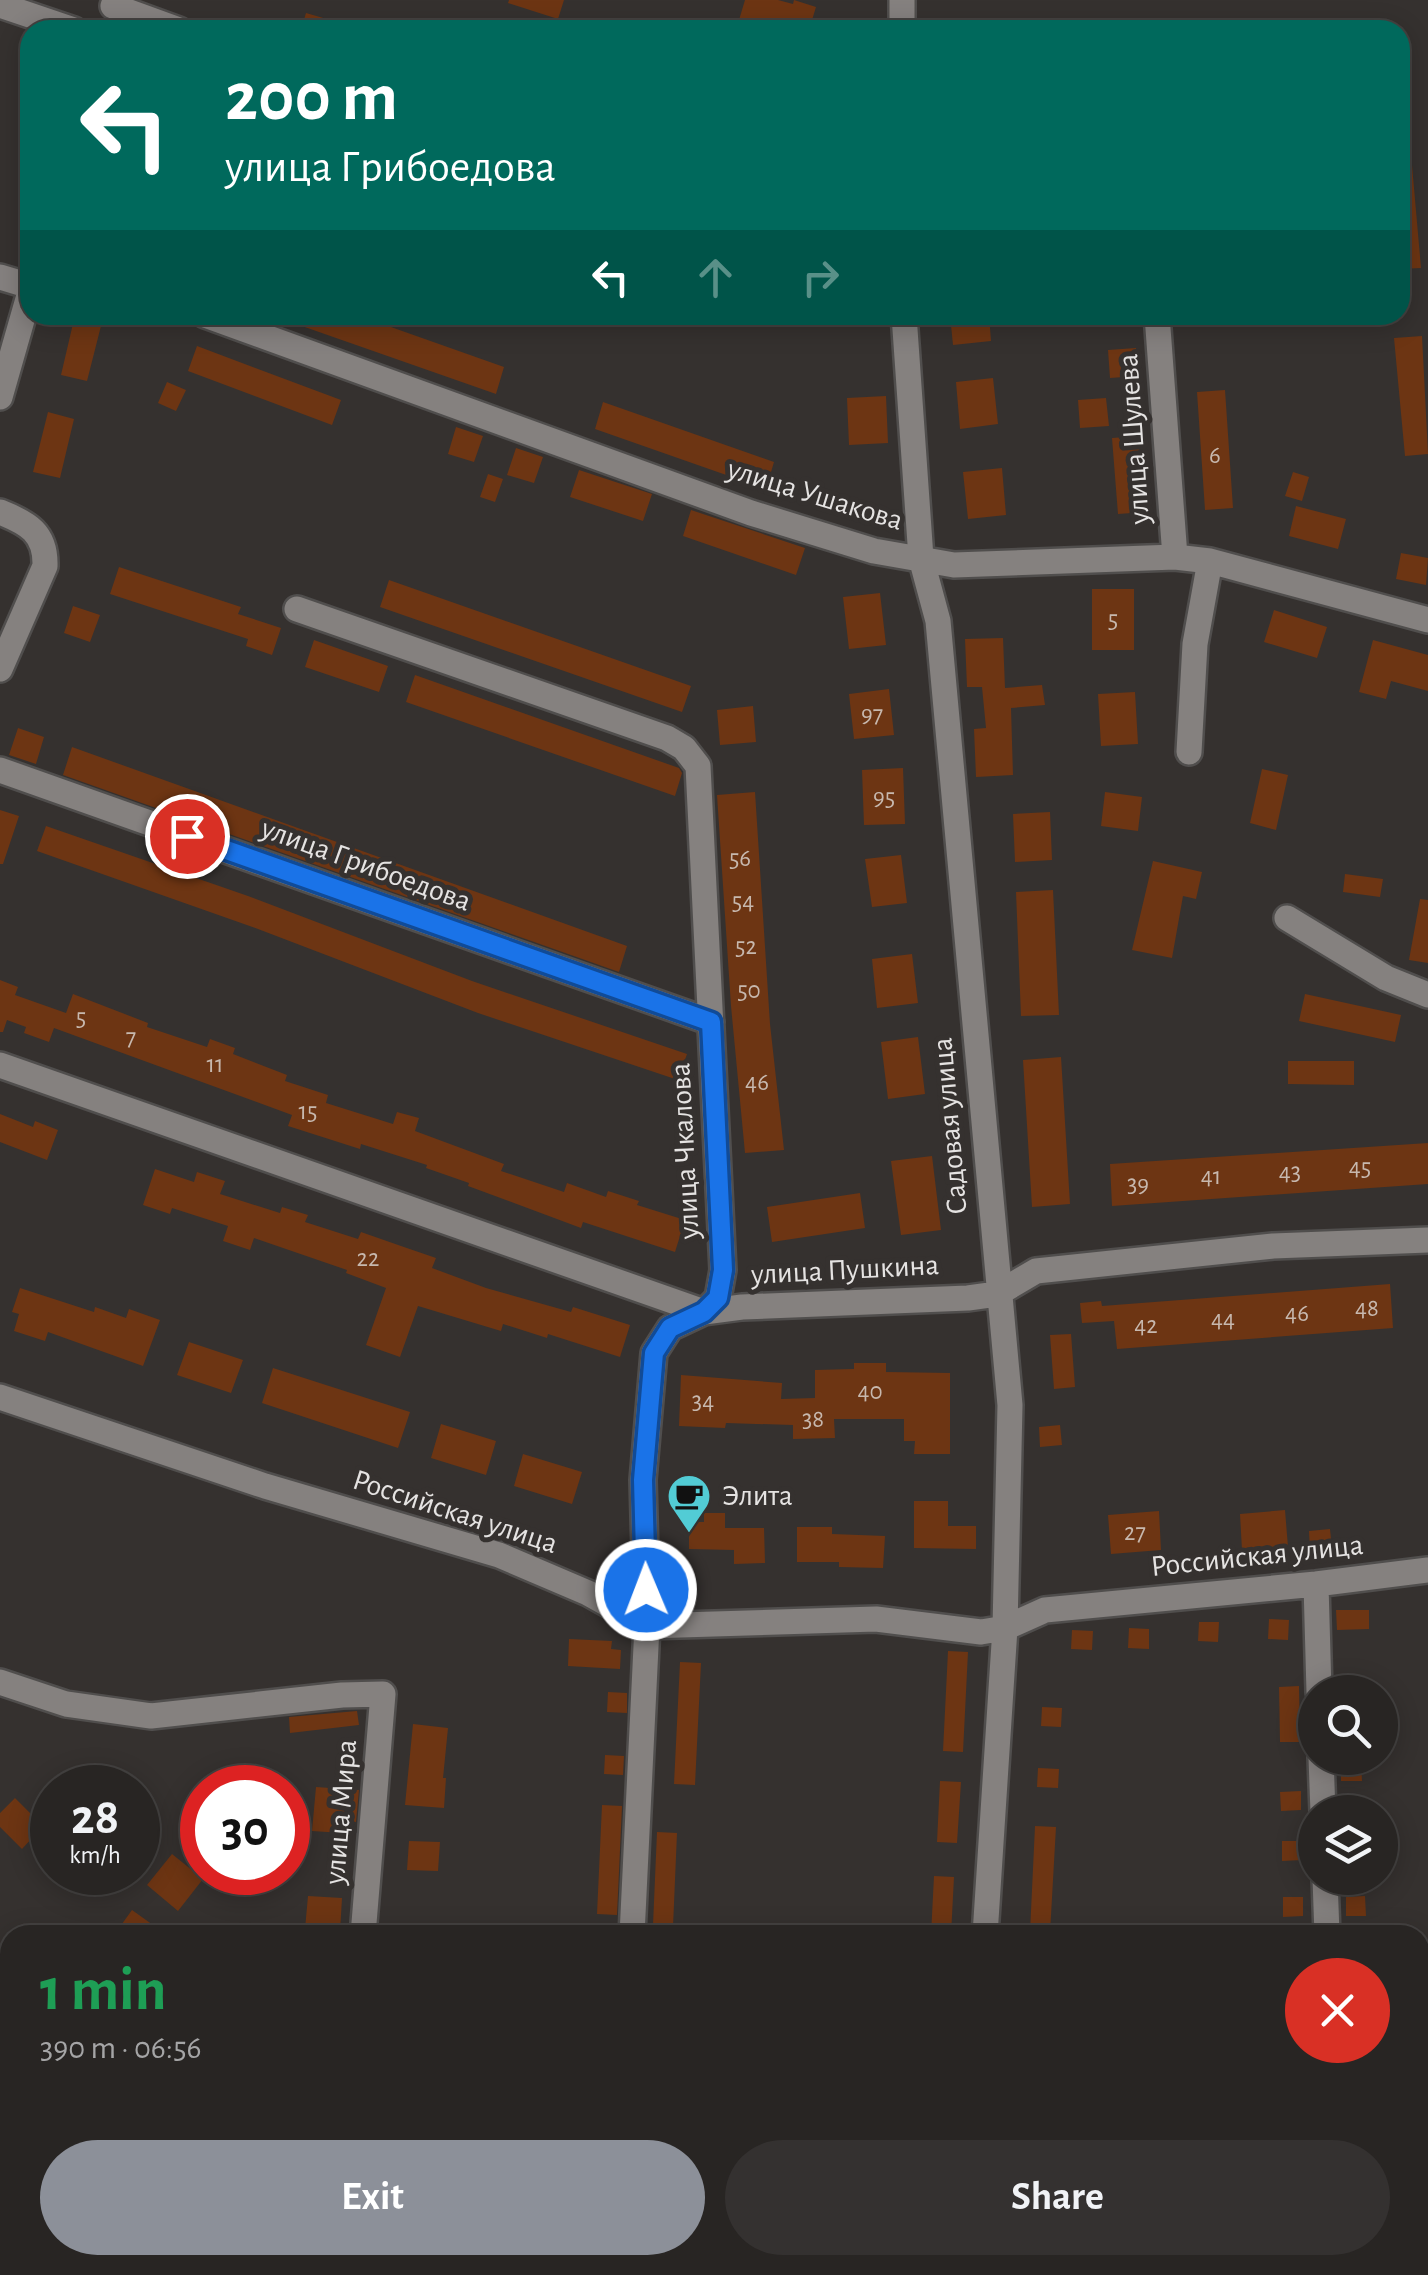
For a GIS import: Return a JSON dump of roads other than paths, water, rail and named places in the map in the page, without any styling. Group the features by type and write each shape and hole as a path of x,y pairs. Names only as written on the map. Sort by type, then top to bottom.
{"street":[{"path":"0,5 44,20"},
{"path":"111,12 141,20"},
{"path":"0,397 20,325"},
{"name":"улица Ушакова","path":"233,325 751,513 874,551 954,565 1176,557 1210,561 1428,620"},
{"name":"Садовая улица","path":"905,325 921,558 938,622 1010,1405 1005,1628 986,1925"},
{"name":"улица Шулева","path":"1158,325 1176,557"},
{"path":"0,512 32,527 41,538 45,566 0,669"},
{"path":"1189,752 1195,644 1210,561"},
{"name":"улица Чкалова","path":"297,610 666,738 684,748 698,766 723,1270 718,1298 704,1312"},
{"name":"улица Грибоедова","path":"0,770 711,1022"},
{"path":"1287,918 1386,978 1428,995"},
{"name":"улица Пушкина","path":"0,1065 704,1312 998,1294 1036,1272 1273,1246 1428,1240"},
{"path":"632,1925 647,1626 643,1480 654,1353 670,1328 704,1312"},
{"name":"Российская улица","path":"0,1397 264,1486 499,1555 588,1593 647,1626 876,1618 981,1632 1005,1628 1046,1610 1428,1570"},
{"path":"1316,1584 1319,1675"},
{"name":"улица Мира","path":"0,1682 66,1704 151,1716 383,1694 364,1925"},
{"path":"1326,1895 1327,1925"}],"place":[{"name":"Элита","path":"689,1534"}]}
